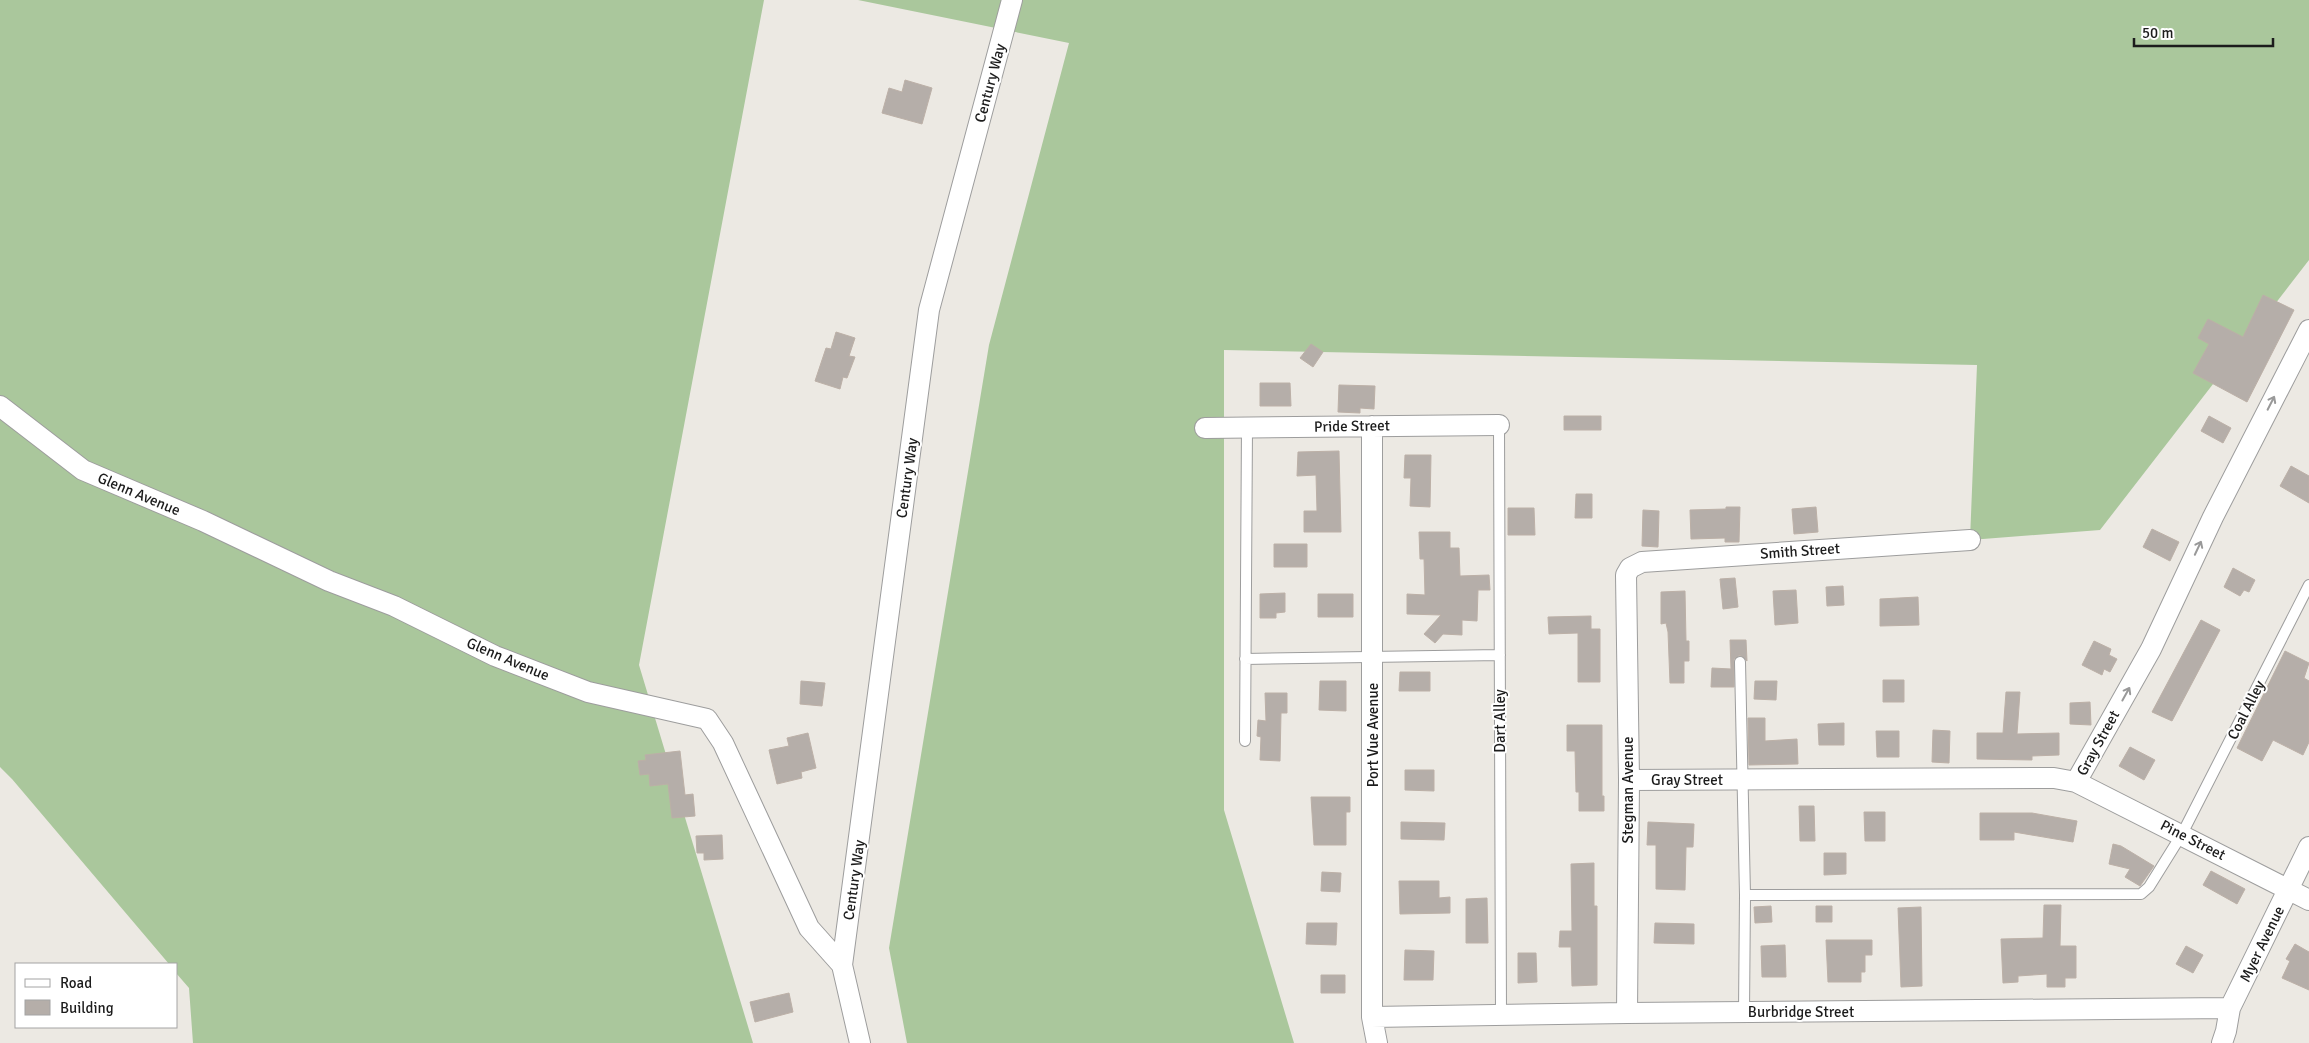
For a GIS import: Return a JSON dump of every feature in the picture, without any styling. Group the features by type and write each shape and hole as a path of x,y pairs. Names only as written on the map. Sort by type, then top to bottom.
{"street":[{"name":"Century Way","path":"842,965 928,310 1012,0"},
{"name":"Gray Street","path":"1629,780 2054,778 2076,782 2151,648 2213,517 2309,330"},
{"name":"Glenn Avenue","path":"0,406 83,470 203,521 329,581 394,606 495,656 588,692 707,719 723,743 809,928 842,965 860,1043"},
{"name":"Pride Street","path":"1205,428 1499,425"},
{"name":"Port Vue Avenue","path":"1372,426 1372,1018 1377,1043"},
{"name":"Smith Street","path":"1630,568 1642,562 1970,540"},
{"name":"Stegman Avenue","path":"1627,1013 1629,780 1626,575 1630,568"},
{"name":"Pine Street","path":"2076,782 2182,834 2309,900"},
{"name":"Myer Avenue","path":"2222,1043 2230,1008 2309,848"},
{"name":"Burbridge Street","path":"1372,1018 1627,1013 2230,1008"}],"lane":[{"name":"Dart Alley","path":"1499,425 1501,1016"},
{"path":"1244,741 1247,427"},
{"name":"Coal Alley","path":"1745,895 2141,894 2149,887 2182,834 2309,585"},
{"path":"1245,659 1500,655"},
{"path":"1740,662 1745,895 1744,1012"}],"green space":[{"path":"0,0 764,0 639,665 753,1043 193,1043 189,988 178,975 178,963 168,963 0,767"},
{"path":"858,0 2309,0 2309,260 2100,530 1970,540 1977,365 1224,350 1224,810 1294,1043 907,1043 889,948 989,345 1069,43"}],"building":[{"path":"905,80 932,88 922,124 882,113 889,88 902,92"},
{"path":"2263,295 2294,310 2247,402 2193,373 2209,344 2198,338 2208,319 2243,337"},
{"path":"836,332 855,338 849,356 855,357 847,378 843,377 840,389 815,381 826,348 831,349"},
{"path":"1311,344 1323,352 1313,367 1300,358"},
{"path":"1260,383 1290,383 1291,406 1260,406"},
{"path":"1339,385 1375,386 1374,409 1360,408 1360,413 1338,412"},
{"path":"1564,416 1601,416 1601,430 1564,430"},
{"path":"2209,416 2231,428 2223,443 2201,431"},
{"path":"1339,451 1341,532 1304,532 1304,511 1317,511 1316,475 1297,476 1298,452"},
{"path":"1405,455 1431,455 1430,507 1410,506 1411,478 1404,478"},
{"path":"2291,466 2309,476 2309,503 2280,486"},
{"path":"1576,494 1592,494 1592,518 1575,518"},
{"path":"1726,507 1740,507 1739,542 1725,542 1725,538 1691,539 1690,510 1726,509"},
{"path":"1816,507 1818,532 1794,534 1792,509"},
{"path":"1508,508 1534,508 1535,535 1508,535"},
{"path":"1643,510 1659,511 1658,547 1642,546"},
{"path":"2152,529 2179,542 2170,561 2143,547"},
{"path":"1419,532 1450,532 1450,548 1459,548 1460,576 1489,575 1490,590 1478,590 1477,621 1462,620 1462,635 1443,634 1435,643 1424,634 1441,615 1407,614 1407,594 1425,595 1424,559 1420,559"},
{"path":"1274,544 1307,544 1307,567 1274,567"},
{"path":"2233,568 2255,580 2249,592 2244,590 2240,596 2224,587"},
{"path":"1735,578 1738,607 1723,609 1720,579"},
{"path":"1843,586 1844,605 1827,606 1826,587"},
{"path":"1796,590 1798,623 1775,625 1773,591"},
{"path":"1685,591 1686,641 1689,641 1689,661 1684,661 1684,683 1670,683 1668,632 1666,623 1661,624 1661,592"},
{"path":"1285,593 1285,612 1276,613 1276,618 1260,618 1260,594"},
{"path":"1318,594 1353,594 1353,617 1318,617"},
{"path":"1918,597 1919,625 1880,626 1880,599"},
{"path":"1591,616 1591,629 1600,629 1600,682 1578,682 1578,633 1549,634 1548,617"},
{"path":"2201,620 2220,630 2172,721 2152,712"},
{"path":"1730,640 1746,640 1747,661 1740,655 1734,659 1734,687 1711,687 1712,668 1731,669"},
{"path":"2094,641 2111,649 2109,655 2117,659 2110,672 2104,669 2102,675 2082,665"},
{"path":"2285,651 2309,663 2304,678 2309,681 2309,742 2303,755 2273,740 2262,761 2237,748"},
{"path":"1400,672 1430,672 1430,691 1399,691"},
{"path":"1883,680 1904,680 1904,702 1883,702"},
{"path":"801,681 825,683 822,706 800,704"},
{"path":"1320,681 1346,681 1346,711 1319,710"},
{"path":"1755,681 1777,681 1776,700 1754,699"},
{"path":"2006,692 2020,692 2017,734 2059,733 2059,755 2032,756 2032,760 1977,759 1977,733 2003,733"},
{"path":"1265,693 1287,693 1287,713 1281,713 1280,761 1260,760 1261,737 1257,736 1258,720 1266,721"},
{"path":"2090,702 2091,725 2070,724 2070,703"},
{"path":"1748,718 1765,718 1765,741 1797,739 1798,764 1749,765"},
{"path":"1844,723 1844,745 1819,745 1818,724"},
{"path":"1567,725 1602,725 1602,796 1604,796 1604,811 1579,811 1579,792 1576,792 1575,751 1567,751"},
{"path":"1933,730 1950,731 1949,763 1932,762"},
{"path":"1876,731 1899,731 1899,757 1877,757"},
{"path":"808,733 816,768 801,772 802,778 777,784 769,750 789,746 787,738"},
{"path":"2130,747 2155,760 2144,780 2119,766"},
{"path":"680,751 685,795 693,794 695,816 672,818 668,784 650,786 649,774 640,775 638,761 646,760 645,755"},
{"path":"1405,770 1434,770 1434,791 1405,790"},
{"path":"1311,797 1350,797 1350,812 1346,812 1346,845 1314,845"},
{"path":"1799,806 1814,806 1815,841 1800,841"},
{"path":"1864,812 1885,812 1885,841 1865,841"},
{"path":"1980,813 2032,813 2077,821 2073,842 2014,832 2014,840 1980,840"},
{"path":"1401,822 1445,823 1444,840 1401,839"},
{"path":"1648,822 1694,824 1693,847 1686,847 1685,890 1656,889 1656,845 1647,845"},
{"path":"722,835 723,859 704,860 704,853 697,853 696,836"},
{"path":"2113,844 2121,846 2154,866 2140,886 2125,877 2130,869 2109,864"},
{"path":"1824,853 1846,853 1846,874 1824,875"},
{"path":"1594,863 1594,906 1597,906 1597,985 1572,986 1571,947 1559,947 1560,931 1572,931 1571,864"},
{"path":"2211,871 2245,889 2237,904 2203,885"},
{"path":"1322,872 1341,873 1340,892 1321,891"},
{"path":"1399,881 1439,881 1439,898 1450,897 1450,913 1400,914"},
{"path":"1487,898 1488,943 1466,943 1466,899"},
{"path":"2044,905 2061,905 2060,946 2076,946 2076,978 2065,978 2065,987 2047,987 2047,974 2018,976 2018,982 2003,983 2001,939 2043,938"},
{"path":"1771,906 1772,922 1755,923 1754,907"},
{"path":"1816,906 1832,906 1832,922 1816,922"},
{"path":"1921,907 1922,986 1901,987 1898,908"},
{"path":"1307,923 1337,923 1336,945 1306,944"},
{"path":"1655,923 1694,924 1694,944 1654,943"},
{"path":"1826,940 1872,940 1872,955 1865,955 1865,972 1861,972 1861,982 1828,982"},
{"path":"2295,944 2309,952 2309,990 2282,978 2290,961 2286,959"},
{"path":"1785,945 1786,977 1762,977 1761,946"},
{"path":"2186,946 2203,955 2193,973 2176,964"},
{"path":"1405,950 1434,951 1433,980 1404,980"},
{"path":"1518,953 1536,953 1537,982 1518,983"},
{"path":"1321,975 1345,975 1345,993 1321,993"},
{"path":"789,993 793,1012 755,1022 750,1002"}]}
